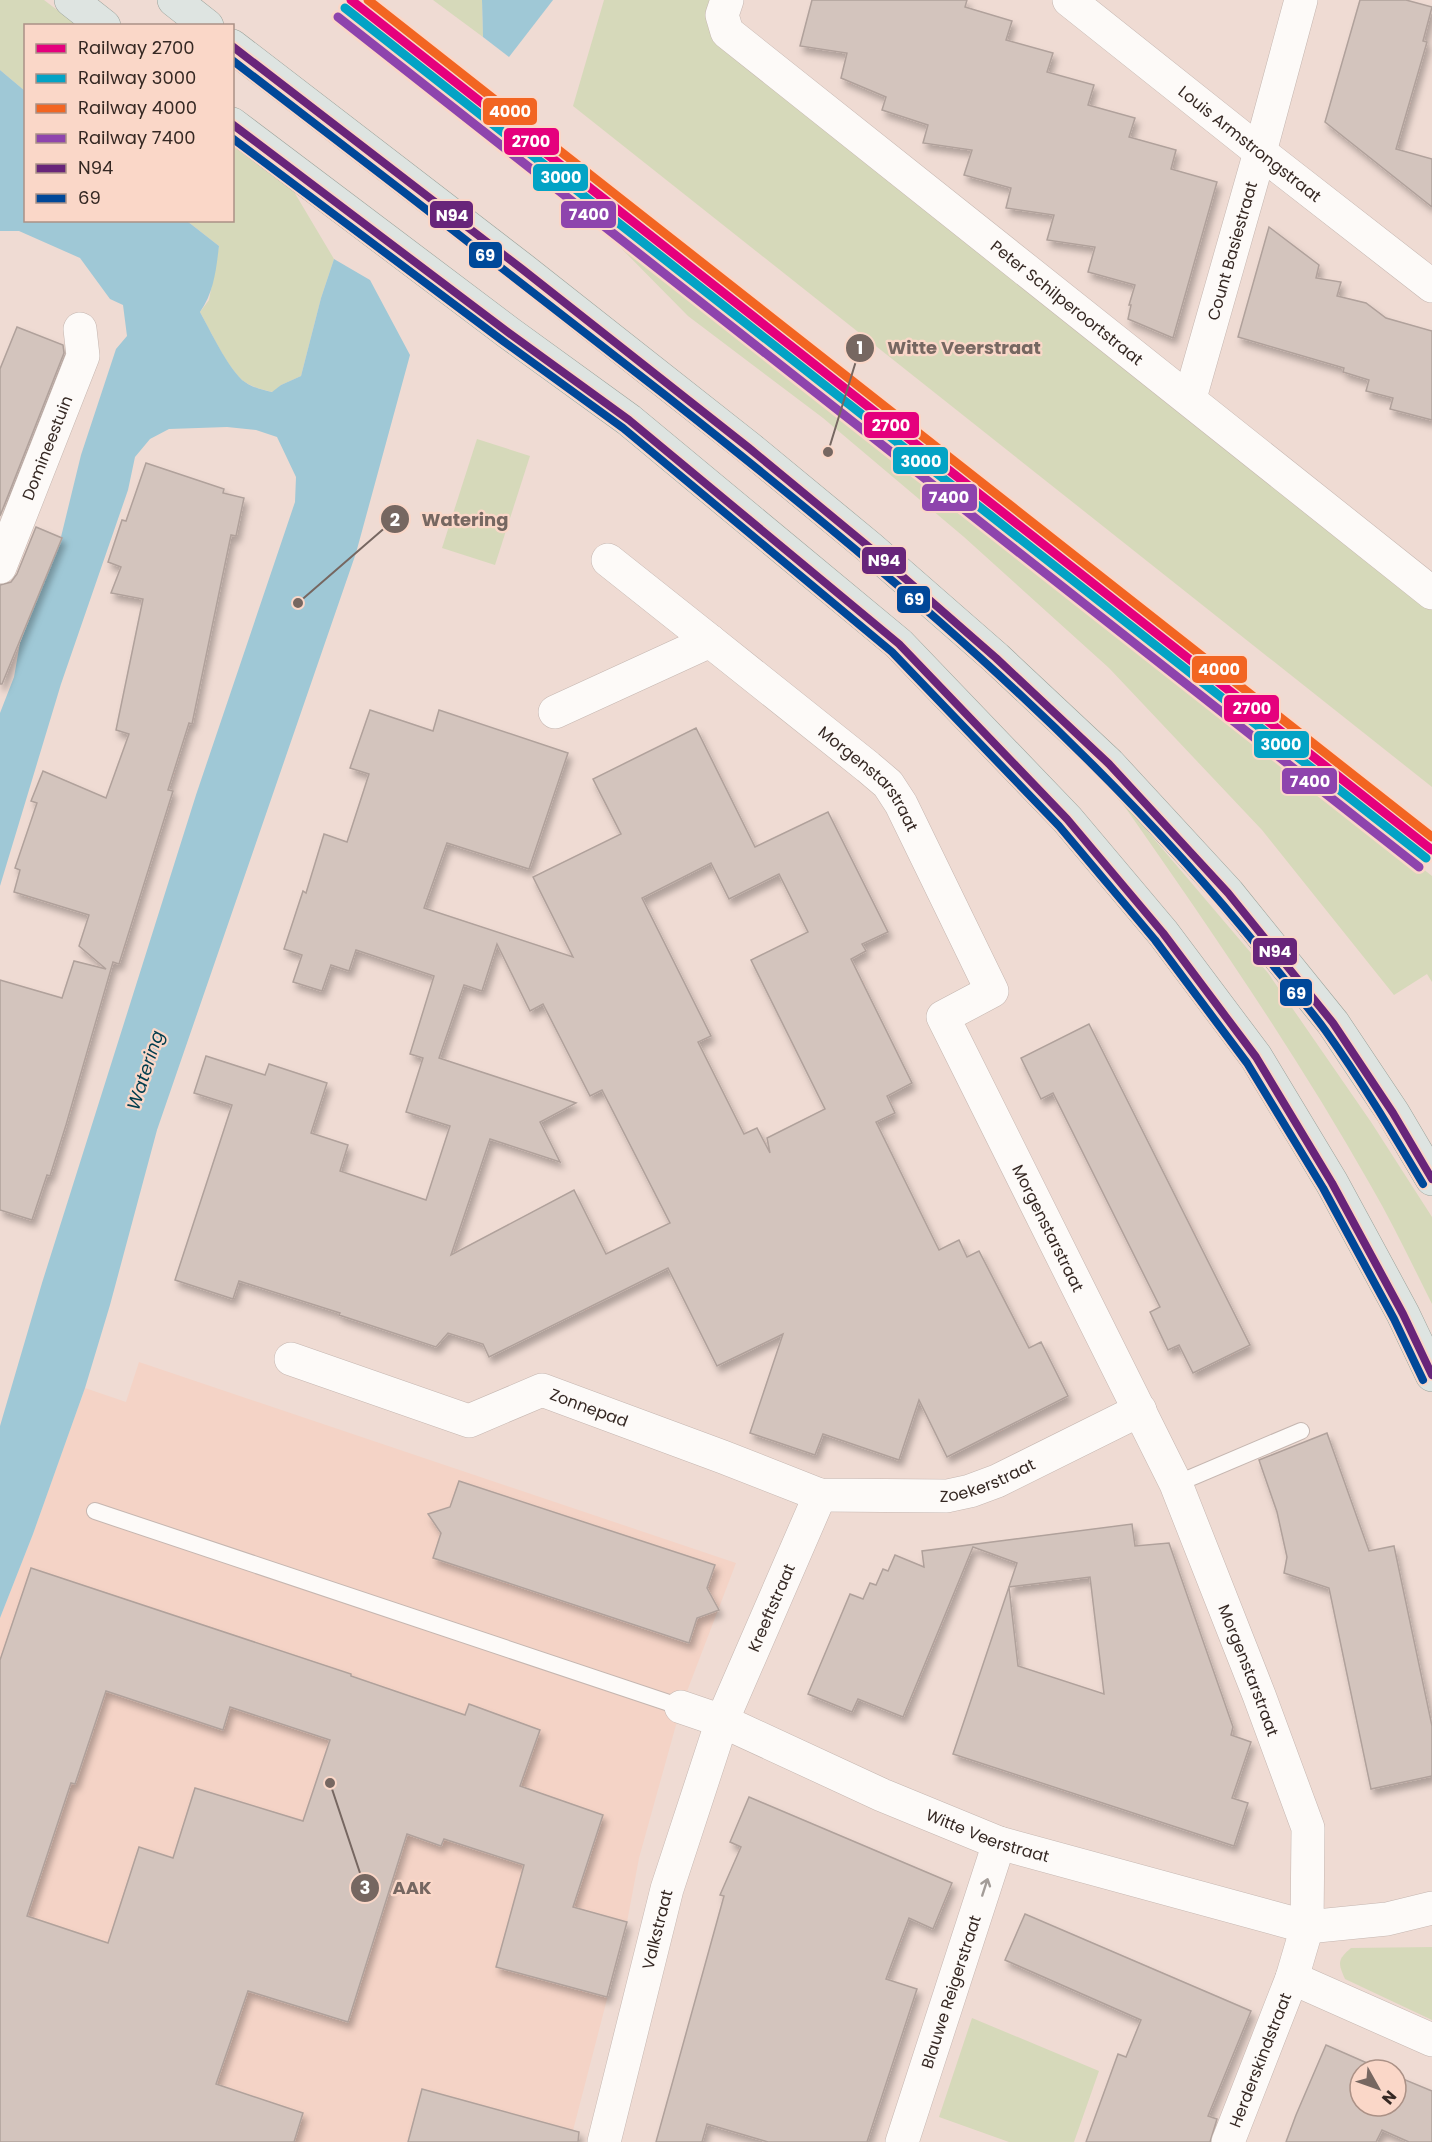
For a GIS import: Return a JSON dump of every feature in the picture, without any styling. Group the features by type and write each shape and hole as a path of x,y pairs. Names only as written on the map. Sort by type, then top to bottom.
{"main road":[{"path":"71,0 101,24"},
{"path":"174,0 204,24"},
{"path":"234,48 359,142 749,448 869,547 996,658 1109,764 1228,893 1334,1023 1393,1113 1432,1179"},
{"path":"234,126 509,333 629,420 899,644 1067,819 1163,933 1256,1057 1332,1183 1403,1314 1432,1375"}],"street":[{"name":"Peter Schilperoortstraat","path":"727,0 722,15 727,32 1190,398 1432,593"},
{"name":"Louis Armstrongstraat","path":"1069,0 1432,286"},
{"name":"Count Basiestraat","path":"1190,398 1302,0"},
{"name":"Domineestuin","path":"0,567 83,356 80,329"},
{"name":"Morgenstarstraat","path":"608,560 868,767 888,784 901,804 992,991 943,1017 1176,1484 1259,1695 1308,1828 1307,1927"},
{"path":"555,712 710,640"},
{"name":"Zonnepad","path":"291,1359 469,1421 542,1390 723,1457 820,1496"},
{"name":"Zoekerstraat","path":"820,1496 947,1496 970,1491 997,1481 1140,1410"},
{"name":"Kreeftstraat","path":"722,1721 820,1496"},
{"name":"Witte Veerstraat","path":"681,1707 722,1721 882,1795 999,1844 1307,1927 1388,1919 1432,1908"},
{"name":"Valkstraat","path":"604,2142 667,1889 722,1721"},
{"name":"Blauwe Reigerstraat","path":"902,2142 999,1844"},
{"path":"1307,1927 1292,1978 1432,2040"},
{"name":"Herderskindstraat","path":"1228,2142 1292,1978"}],"lane":[{"path":"1176,1484 1301,1431"},
{"path":"95,1511 681,1707"}],"shaded area":[{"path":"139,1362 736,1563 681,1707 639,1858 627,1922 570,2142 0,2142 0,1618 33,1534 85,1388 126,1402"}],"green space":[{"path":"0,0 44,0 76,24 24,24 24,90 0,70"},
{"path":"433,0 482,0 483,37"},
{"path":"604,0 714,0 1432,608 1432,787 573,106"},
{"path":"234,143 290,185 334,259 321,298 301,376 281,385 273,392 249,385 236,374 200,312 209,300 219,246 188,222 234,222"},
{"path":"558,189 1198,689 1432,876 1432,982 1427,974 1394,995 1262,830 1109,668 964,537 823,418 688,316 618,245 553,194"},
{"path":"477,439 530,456 495,565 442,548"},
{"path":"1115,793 1268,973 1371,1122 1432,1217 1432,1304 1379,1200 1311,1085 1215,938"},
{"path":"1432,1947 1432,2020 1345,1979 1340,1965 1341,1959 1351,1948"},
{"path":"972,2018 1099,2071 1074,2142 1009,2142 939,2117"}],"water":[{"path":"482,0 553,0 509,57 483,37"},
{"path":"0,70 24,90 24,222 188,222 219,246 211,289 200,312 225,357 242,380 257,388 272,392 301,376 321,298 334,259 370,280 410,355 356,553 157,1130 85,1388 33,1534 0,1618 0,1426 42,1283 196,795 295,502 296,477 277,437 256,430 227,427 169,429 150,439 135,457 128,490 61,684 0,886 0,713 14,677 20,643 61,537 81,455 116,349 127,336 123,305 110,299 80,258 19,231 0,231"}],"building":[{"path":"812,0 967,0 965,7 1012,21 1006,40 1053,53 1047,72 1094,85 1088,105 1135,118 1129,137 1176,150 1171,169 1217,182 1173,338 1128,319 1131,305 1129,305 1135,285 1088,272 1095,247 1047,240 1054,215 1006,208 1011,188 964,175 972,150 923,143 928,125 882,110 886,97 841,78 847,53 800,46"},
{"path":"1360,0 1406,0 1432,7 1423,41 1427,42 1396,149 1432,159 1432,207 1325,122"},
{"path":"1269,227 1319,265 1316,278 1341,282 1337,296 1366,303 1386,318 1432,331 1432,420 1390,409 1393,398 1366,391 1369,380 1343,372 1344,368 1238,337"},
{"path":"17,327 63,345 64,353 0,516 0,369"},
{"path":"146,463 224,489 223,493 244,498 236,536 231,535 192,724 189,723 168,790 173,791 119,964 113,962 50,1176 47,1175 32,1220 0,1210 0,980 62,998 74,961 106,969 79,946 89,915 14,892 20,870 15,868 37,803 31,801 43,771 106,798 129,734 116,730 143,599 111,593 121,567 108,562 122,520 126,521"},
{"path":"36,527 62,538 2,684 0,684 0,585 11,582 17,574"},
{"path":"370,710 433,731 439,710 568,753 529,869 447,843 424,908 573,957 533,877 621,834 593,779 696,728 755,847 828,812 888,932 862,944 866,951 851,959 912,1083 887,1096 895,1113 876,1122 939,1250 959,1240 967,1257 979,1251 1029,1348 1041,1342 1068,1396 947,1457 919,1400 899,1460 823,1434 815,1455 750,1433 783,1334 717,1366 668,1268 489,1357 483,1344 448,1333 436,1347 239,1281 233,1299 175,1280 232,1105 194,1093 206,1056 265,1075 269,1064 327,1083 311,1133 348,1145 340,1171 426,1200 450,1126 406,1112 423,1058 410,1054 434,976 356,950 349,971 331,965 322,991 293,982 302,955 284,949 303,891 306,893 324,834 347,842 369,774 350,768","holes":["711,863 729,899 779,874 808,932 751,960 825,1109 767,1138 770,1153 757,1128 744,1134 698,1042 711,1036 642,898","497,944 530,1011 543,1004 590,1096 602,1090 670,1223 606,1254 574,1190 451,1255 490,1139 560,1162 540,1122 576,1103 439,1058 464,985 482,991"]},
{"path":"1089,1024 1250,1345 1193,1373 1179,1345 1168,1350 1150,1312 1160,1307 1053,1093 1041,1099 1021,1058"},
{"path":"1327,1433 1369,1551 1394,1546 1432,1726 1432,1776 1371,1789 1329,1588 1284,1573 1287,1557 1277,1512 1259,1460"},
{"path":"459,1481 715,1565 707,1588 719,1610 697,1618 689,1643 433,1558 441,1533 428,1514 450,1507"},
{"path":"1132,1524 1135,1546 1169,1543 1233,1727 1231,1735 1251,1742 1232,1798 1248,1803 1234,1846 953,1754 1017,1563 973,1547 903,1717 858,1699 852,1712 808,1694 850,1594 863,1599 870,1583 876,1585 883,1569 888,1571 895,1555 924,1567 922,1551","holes":["1090,1577 1104,1694 1018,1666 1009,1587"]},
{"path":"31,1568 351,1674 351,1676 465,1715 469,1704 540,1730 520,1786 603,1815 573,1907 627,1922 607,1997 496,1967 524,1865 444,1839 441,1846 407,1834 348,2022 248,1991 216,2084 303,2113 294,2142 0,2142 0,1660","holes":["106,1691 223,1730 230,1707 330,1740 303,1821 195,1788 173,1858 139,1847 108,1943 27,1916 71,1783 75,1784"]},
{"path":"749,1797 952,1883 933,1929 909,1918 886,1979 917,1989 867,2142 768,2142 707,2124 702,2142 656,2142 724,1896 720,1895 741,1847 730,1842"},
{"path":"1025,1914 1251,2011 1208,2116 1217,2119 1210,2142 1086,2142 1118,2054 1126,2057 1141,2020 1005,1960"},
{"path":"1326,2045 1356,2058 1348,2058 1348,2118 1408,2118 1408,2081 1432,2091 1432,2142 1409,2142 1382,2130 1376,2142 1286,2142"},
{"path":"422,2089 579,2132 578,2142 408,2142"}],"rail line":[{"name":"2700","path":"351,0 1432,850"},
{"name":"4000","path":"368,0 1432,837"},
{"name":"3000","path":"345,8 1426,858"},
{"name":"7400","path":"338,17 1419,867"}],"transit line":[{"name":"N94","path":"234,48 522,269 749,448 869,547 996,658 1109,764 1228,893 1333,1023 1393,1113 1432,1179"},
{"name":"69","path":"234,62 745,459 903,590 1055,727 1197,875 1303,1001 1351,1068 1423,1184"},
{"name":"N94","path":"234,126 509,333 629,420 899,644 1067,819 1163,933 1256,1057 1332,1183 1403,1314 1432,1375"},
{"name":"69","path":"234,139 623,428 892,652 1059,826 1155,940 1247,1063 1323,1188 1394,1319 1423,1380"}],"place":[{"name":"Witte Veerstraat","path":"828,452"},
{"name":"Watering","path":"298,603"},
{"name":"AAK","path":"330,1783"}]}
